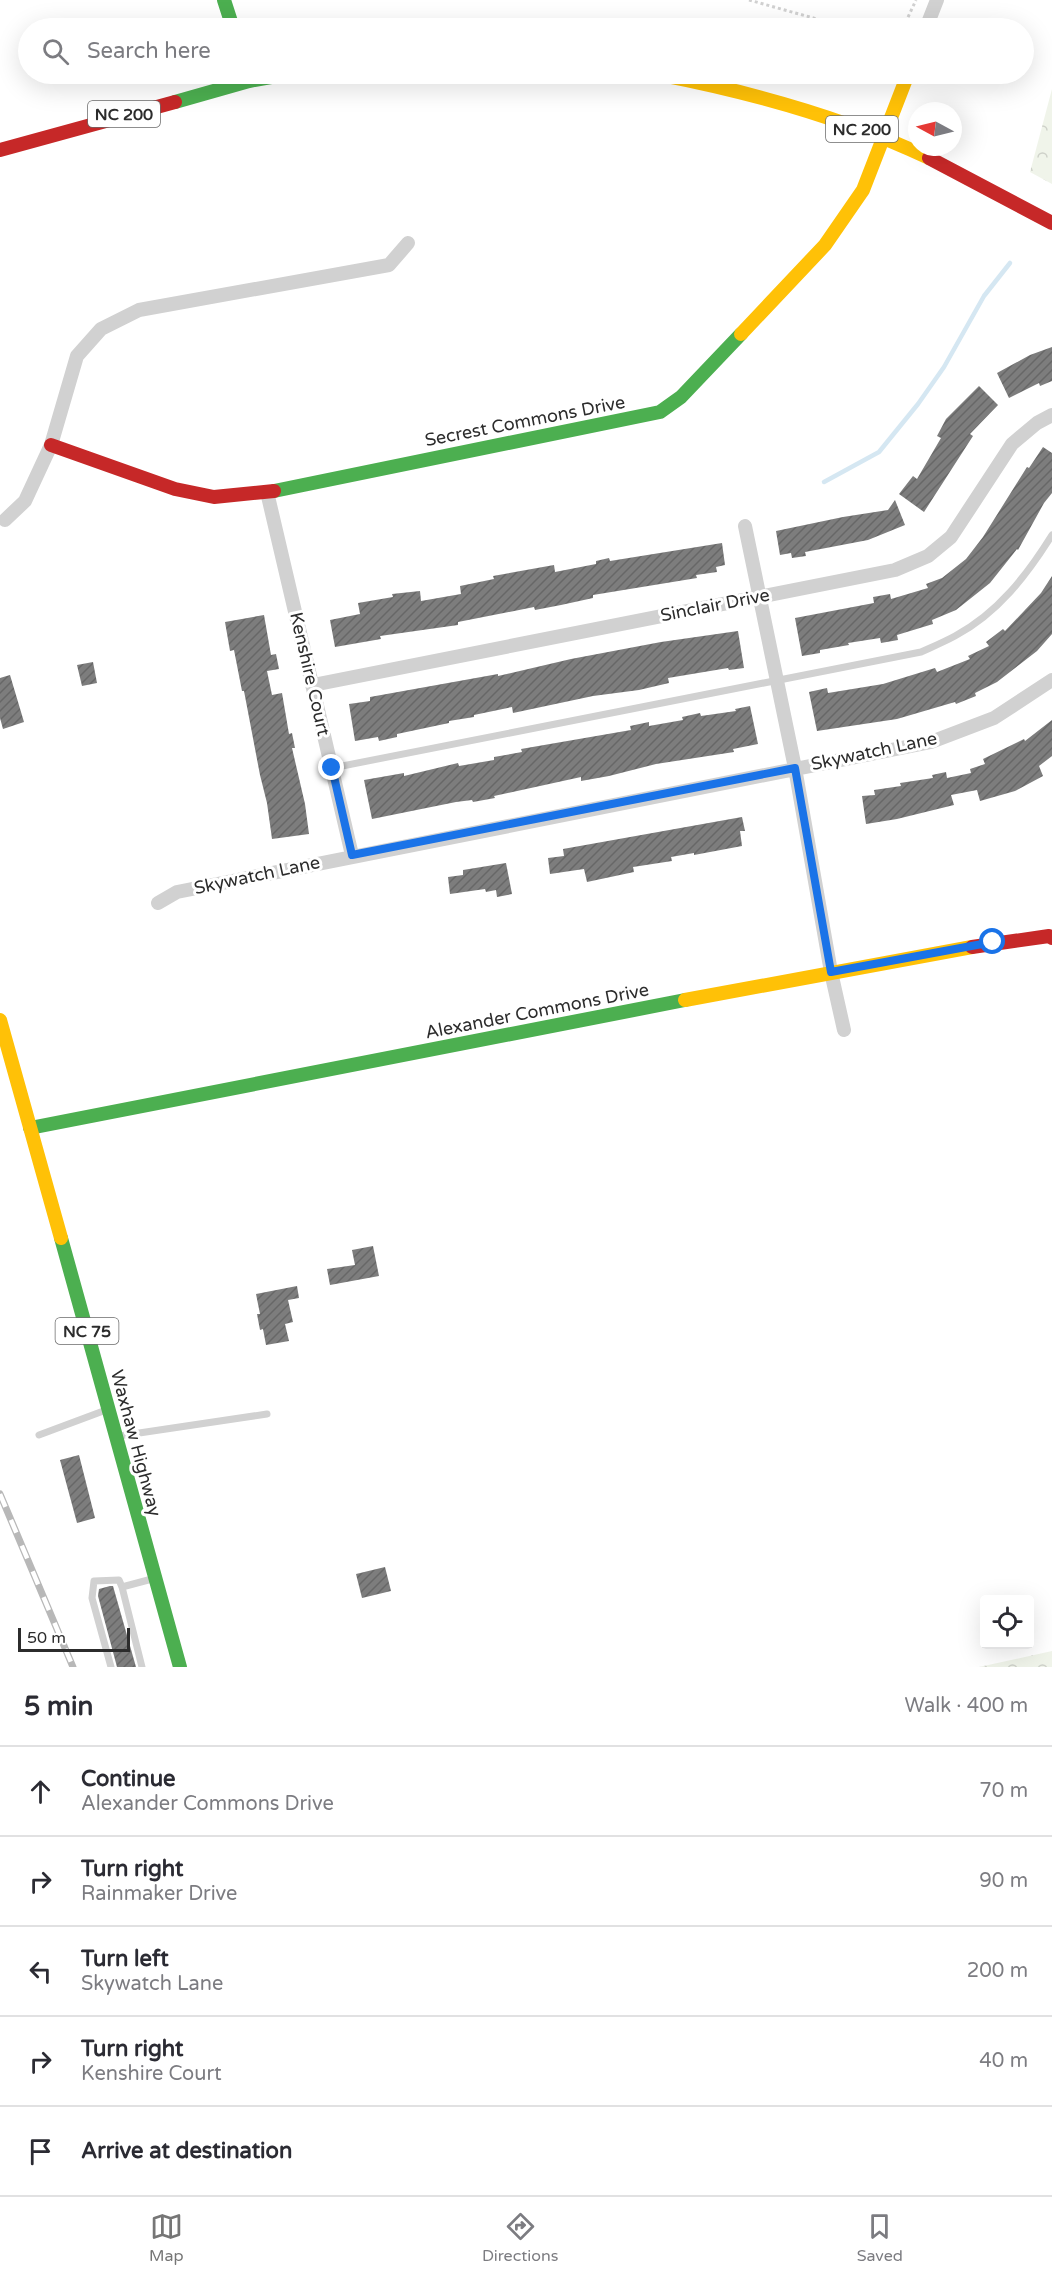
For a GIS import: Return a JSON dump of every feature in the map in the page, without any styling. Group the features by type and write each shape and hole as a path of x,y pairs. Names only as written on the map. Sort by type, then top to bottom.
{"street":[{"path":"224,0 230,18"},
{"path":"930,18 937,0"},
{"name":"NC 200","path":"0,150 224,84"},
{"name":"NC 200","path":"709,84 760,97 860,129 970,178 1052,223"},
{"name":"Secrest Commons Drive","path":"51,445 175,489 214,497 267,492 660,412 681,397 825,245 863,190 904,84"},
{"path":"5,520 25,501 51,445 77,356 101,329 139,310 389,265 408,243"},
{"name":"Sinclair Drive","path":"313,685 895,570 928,556 951,537 1012,444 1037,423 1052,416"},
{"name":"Kenshire Court","path":"267,492 352,855"},
{"path":"745,526 795,768 831,972 844,1030"},
{"name":"Skywatch Lane","path":"158,903 177,892 352,855 931,742 994,718 1052,680"},
{"name":"Alexander Commons Drive","path":"30,1128 831,972 993,942 1049,936 1052,938"},
{"name":"Waxhaw Highway","path":"0,1020 180,1667"}],"lane":[{"path":"332,768 921,652 956,636 1008,596 1031,569 1052,535"},
{"path":"39,1435 108,1409"},
{"path":"116,1437 267,1414"},
{"path":"122,1587 155,1578"},
{"path":"111,1667 92,1598 94,1581 118,1580 122,1587 142,1667"}],"path":[{"path":"748,0 813,18"},
{"path":"907,18 915,0"}],"green space":[{"path":"1052,89 1052,184 1030,172"},
{"path":"1052,1651 1052,1667 979,1667"}],"building":[{"path":"1052,347 1052,381 1040,386 1039,383 1009,398 997,373 1030,355"},
{"path":"979,386 998,405 970,434 973,436 924,512 899,494 913,476 917,479 941,438 937,436 946,419"},
{"path":"1043,447 1052,453 1052,493 1018,550 990,583 956,610 932,620 933,624 897,635 898,640 881,643 880,638 848,643 849,645 802,656 795,618 874,603 873,597 890,594 891,599 928,588 926,584 942,578 966,559 983,537 1027,467 1029,468"},
{"path":"895,500 905,525 868,540 805,552 806,556 792,558 791,553 780,555 776,531 888,510"},
{"path":"722,543 725,565 716,567 717,572 696,575 697,578 593,595 593,598 561,605 535,610 534,607 458,622 458,625 380,636 381,639 335,647 330,620 360,614 358,603 393,597 392,594 420,591 421,601 461,594 460,586 494,579 493,576 554,565 555,572 596,564 596,561 609,558 610,561"},
{"path":"1052,576 1052,634 1037,651 997,682 975,693 976,696 956,704 955,702 897,719 817,731 809,692 827,688 828,693 883,684 935,668 937,672 970,659 968,656 989,646 986,642 1003,629 1005,631 1041,593"},
{"path":"264,615 271,655 276,654 279,669 267,671 272,695 282,693 289,734 292,733 295,748 292,748 305,804 309,834 272,839 244,691 242,691 234,650 230,651 225,622"},
{"path":"738,631 744,668 729,670 728,668 668,678 669,683 639,690 593,696 513,713 512,707 397,734 397,737 379,741 378,737 355,741 349,704 370,701 370,697 498,674 498,676 661,642"},
{"path":"93,662 97,683 82,686 77,665"},
{"path":"10,675 24,722 3,729 0,718 0,678"},
{"path":"750,706 758,744 733,749 734,752 656,764 581,781 581,777 494,796 495,798 456,802 372,819 364,780 404,773 404,776 458,763 459,766 494,760 494,757 522,752 521,749 631,730 630,726 649,722 649,726 683,720 682,717 700,713 701,716 736,711 735,709"},
{"path":"1052,720 1052,756 1039,766 1043,776 1015,791 980,801 977,790 951,795 954,805 866,824 862,796 875,795 874,790 933,778 932,775 946,772 947,778 971,773 970,769 985,764 983,759 1024,739 1025,741"},
{"path":"742,817 745,831 740,831 742,846 671,857 672,861 633,867 634,872 587,882 584,869 550,874 548,858 564,856 563,849"},
{"path":"506,863 512,894 497,897 496,890 486,892 485,889 450,894 448,877 463,875 463,870"},
{"path":"373,1246 379,1276 330,1285 327,1269 355,1265 352,1250"},
{"path":"297,1286 299,1298 288,1300 293,1322 285,1324 289,1341 266,1345 263,1329 260,1330 256,1294"},
{"path":"79,1455 95,1518 77,1523 60,1460"},
{"path":"385,1567 391,1591 362,1598 356,1574"},
{"path":"113,1586 136,1667 117,1667 98,1596 99,1589"}],"waterway":[{"path":"824,482 879,452 918,404 944,367 984,296 1010,263"}],"railway":[{"path":"0,1494 73,1667"}],"traffic: fast":[{"path":"224,0 230,18"},
{"path":"175,102 238,84"},
{"path":"274,491 660,412 681,397 741,334"},
{"path":"30,1128 685,1000"},
{"path":"61,1238 180,1667"}],"traffic: slow":[{"path":"704,84 830,118 929,158"},
{"path":"741,334 825,245 863,190 904,84"},
{"path":"685,1000 972,947"},
{"path":"0,1020 61,1238"}],"traffic: jam":[{"path":"0,150 175,102"},
{"path":"929,158 1052,223"},
{"path":"51,445 175,489 214,497 274,491"},
{"path":"972,947 1049,936 1052,938"}],"route":[{"path":"332,768 352,855 795,768 831,972 993,942"}]}
